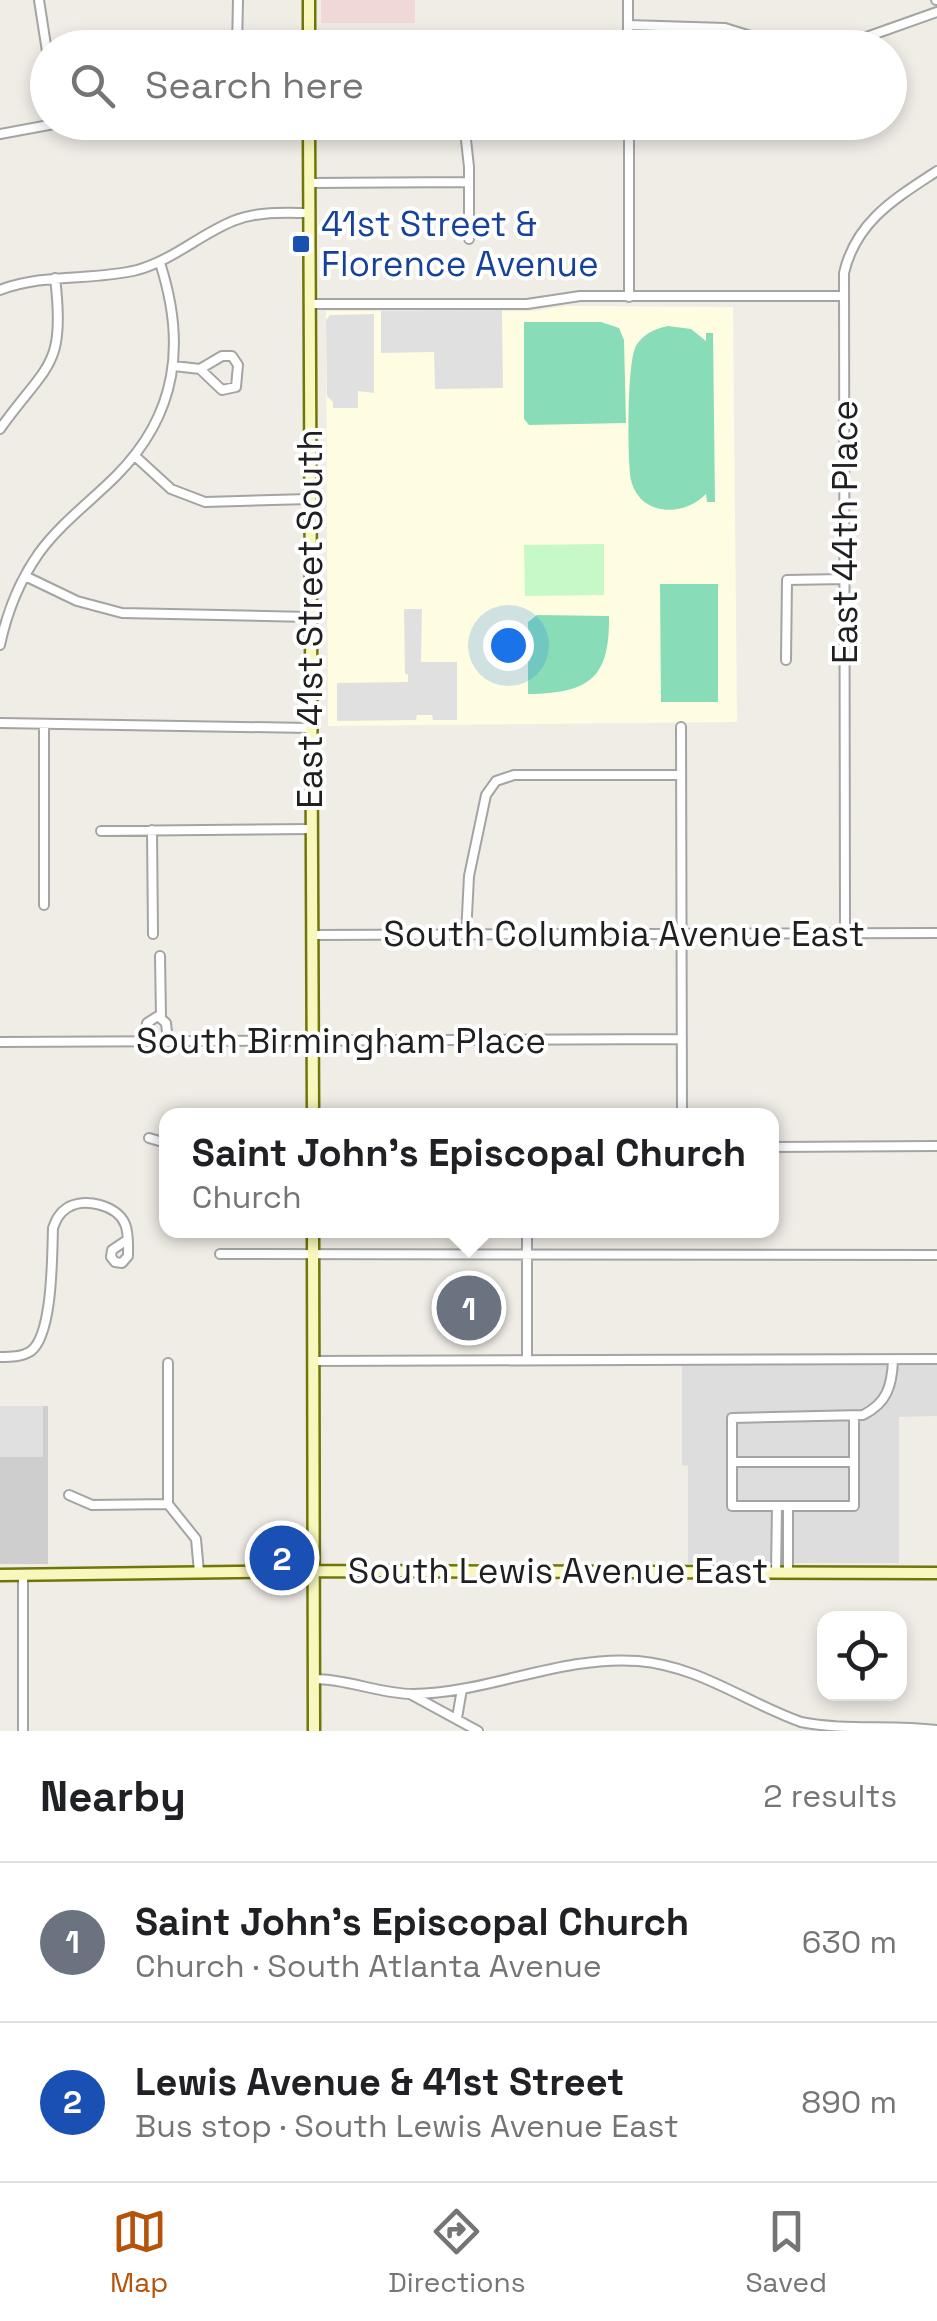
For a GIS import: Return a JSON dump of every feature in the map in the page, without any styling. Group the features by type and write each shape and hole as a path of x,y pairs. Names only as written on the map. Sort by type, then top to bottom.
{"main road":[{"path":"309,0 309,30"},
{"name":"East 41st Street South","path":"309,140 312,1108"},
{"path":"313,1238 314,1731"},
{"name":"South Lewis Avenue East","path":"0,1575 937,1572"}],"street":[{"path":"39,0 44,30"},
{"path":"237,30 238,0"},
{"path":"628,0 628,30"},
{"path":"886,30 937,12"},
{"path":"628,25 731,30"},
{"path":"0,134 30,128"},
{"path":"466,140 469,239"},
{"path":"628,140 630,297"},
{"name":"East 44th Place","path":"844,934 842,296 847,261 870,221 937,170"},
{"path":"309,183 469,182"},
{"path":"0,290 30,280 118,273 160,262 234,220 259,214 309,213"},
{"path":"0,645 25,576 58,530 135,456 160,412 174,366 174,320 160,262"},
{"path":"0,429 51,362 60,330 55,278"},
{"path":"309,304 527,304 580,296 842,296"},
{"path":"174,366 200,369 222,390 236,387 239,372 232,356 222,356 200,369"},
{"path":"135,456 171,489 205,502 310,500"},
{"path":"25,576 78,601 122,613 310,617"},
{"path":"786,660 787,580 844,579"},
{"path":"0,723 310,728"},
{"path":"44,724 44,905"},
{"path":"682,727 682,1108"},
{"path":"466,935 469,876 486,795 496,781 514,776 681,775"},
{"path":"152,830 153,934"},
{"path":"101,831 312,830"},
{"name":"South Columbia Avenue East","path":"312,935 937,933"},
{"path":"160,956 161,1017 166,1023 168,1042"},
{"path":"145,1042 146,1023 161,1017"},
{"name":"South Birmingham Place","path":"0,1042 682,1039"},
{"path":"149,1138 159,1141"},
{"path":"779,1147 937,1146"},
{"path":"0,1357 23,1355 38,1342 58,1215 75,1204 110,1209 124,1222 127,1240"},
{"path":"526,1360 527,1238"},
{"path":"220,1254 937,1255"},
{"path":"314,1360 937,1359"},
{"path":"854,1418 854,1506 732,1506 732,1418 854,1418 878,1406 888,1393 893,1360"},
{"path":"168,1362 168,1504 196,1539 199,1572"},
{"path":"732,1462 854,1462"},
{"path":"69,1495 92,1504 168,1504"},
{"path":"776,1506 782,1572"},
{"path":"782,1572 788,1506"},
{"path":"23,1575 23,1731"},
{"path":"410,1694 462,1688 588,1661 642,1661 690,1672 802,1722 862,1731 937,1730"},
{"path":"315,1679 344,1680 410,1694 478,1731"},
{"path":"456,1718 462,1688"},
{"path":"802,1722 809,1731"}],"shaded area":[{"path":"321,0 415,0 415,23 321,23"},
{"path":"567,306 733,307 737,722 328,726 326,311 533,311"},
{"path":"502,310 503,388 435,389 434,352 381,353 381,311"},
{"path":"374,314 374,393 358,391 358,408 333,408 327,396 326,320 330,315"},
{"path":"404,609 422,609 421,662 457,662 457,720 417,715 416,720 337,721 337,683 408,682"},
{"path":"682,1364 937,1365 937,1416 899,1417 899,1563 688,1563 688,1466 682,1465"},
{"path":"0,1406 43,1406 43,1457 0,1457"},
{"path":"48,1406 48,1564 0,1564 0,1407"}],"green space":[{"path":"524,322 601,322 619,328 624,340 626,423 529,425 524,419"},
{"path":"668,326 691,329 706,341 706,333 713,333 715,502 707,502 706,494 686,507 664,510 643,501 631,480 629,390 636,346 654,330"},
{"path":"604,544 604,595 525,596 524,545"},
{"path":"660,584 718,584 718,702 661,702"},
{"path":"537,615 609,616 605,655 592,678 567,690 528,694 528,622"}],"place":[{"name":"41st Street & Florence Avenue","path":"301,244"},
{"name":"Saint John's Episcopal Church","path":"469,1308"},
{"name":"Lewis Avenue & 41st Street","path":"282,1558"}]}
